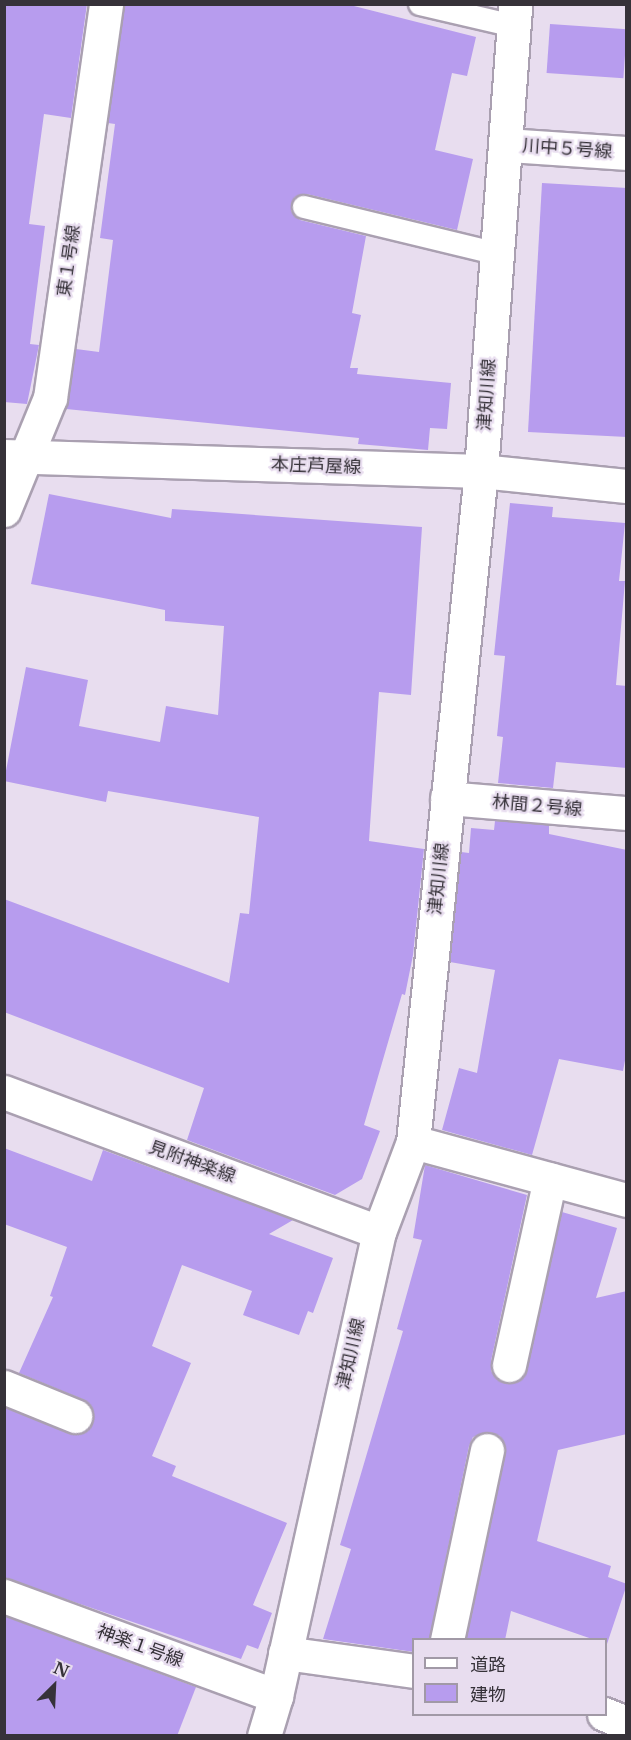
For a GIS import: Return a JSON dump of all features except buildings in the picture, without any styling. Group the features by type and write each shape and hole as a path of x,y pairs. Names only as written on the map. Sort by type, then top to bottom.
{"street":[{"name":"東１号線","path":"4,510 16,456 50,398 106,4"},
{"name":"津知川線","path":"264,1736 276,1696 380,1232 413,1142 481,471 507,145 514,15"},
{"name":"川中５号線","path":"507,145 627,153"},
{"name":"本庄芦屋線","path":"16,456 481,471 627,486"},
{"name":"林間２号線","path":"447,798 627,813"},
{"name":"見附神楽線","path":"4,1092 380,1232"},
{"path":"413,1142 626,1198"},
{"path":"509,1365 550,1179"},
{"path":"4,1388 75,1416"},
{"path":"447,1638 487,1450"},
{"name":"神楽１号線","path":"4,1596 276,1696"},
{"path":"285,1653 412,1671"},
{"path":"607,1715 627,1723"}],"lane":[{"path":"420,4 514,15"},
{"path":"303,207 498,254"}]}
